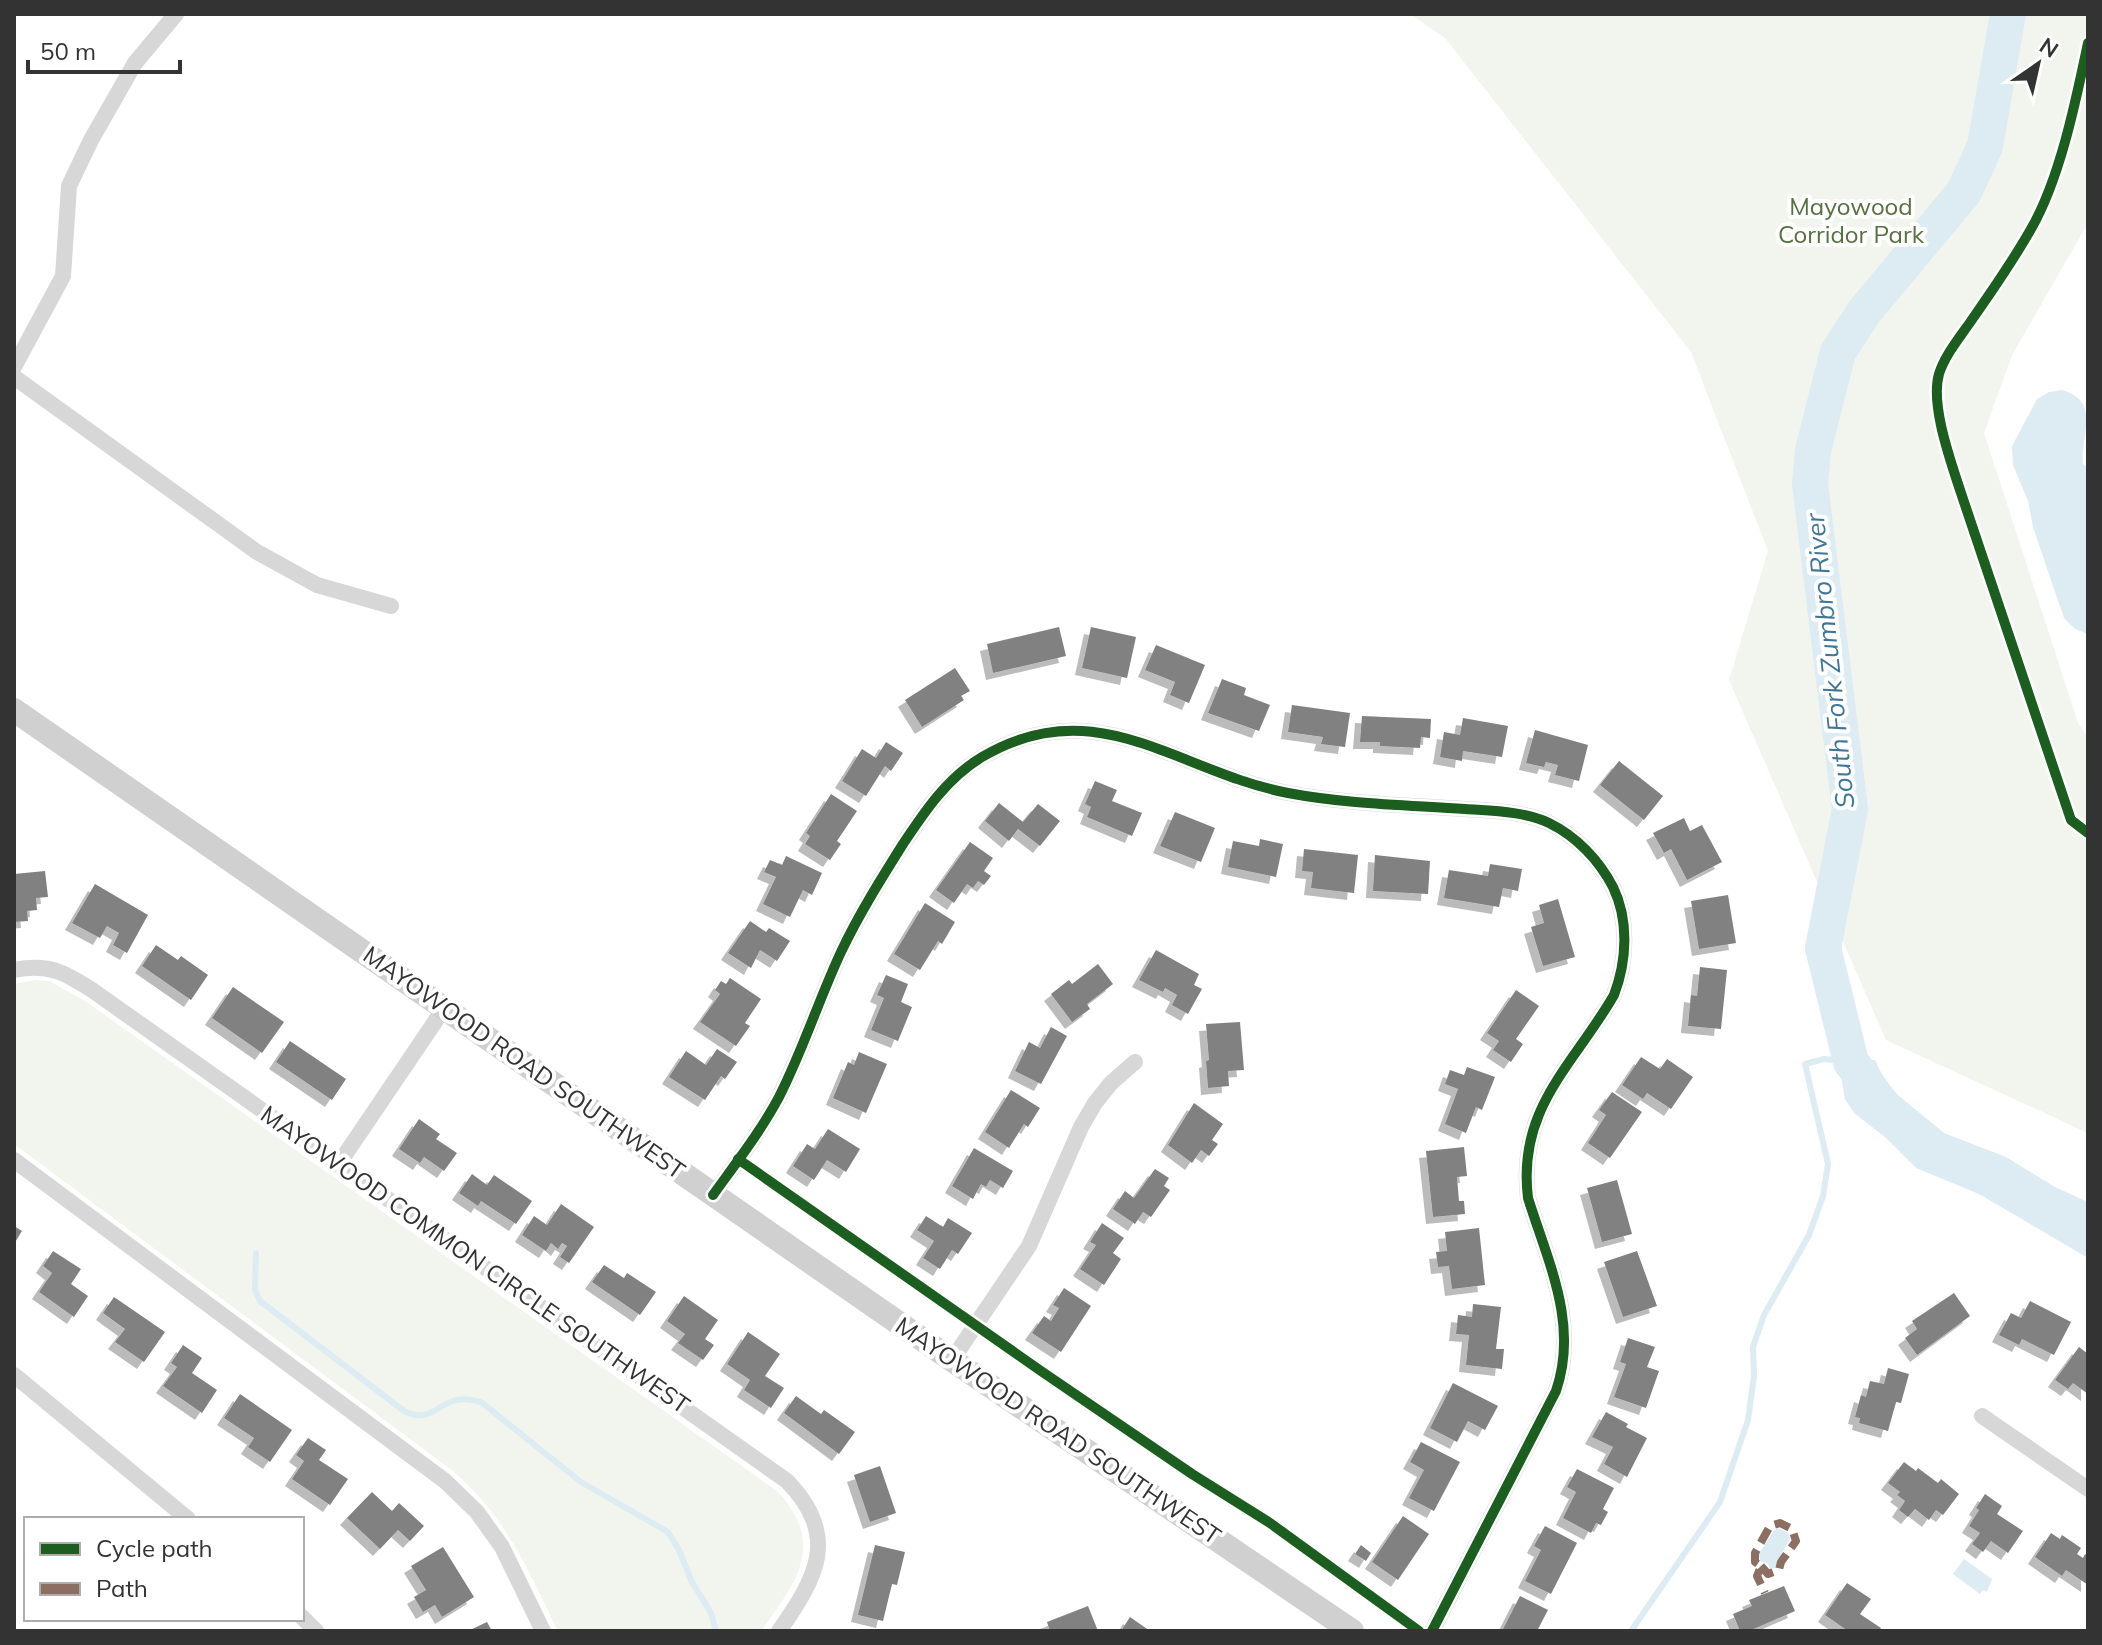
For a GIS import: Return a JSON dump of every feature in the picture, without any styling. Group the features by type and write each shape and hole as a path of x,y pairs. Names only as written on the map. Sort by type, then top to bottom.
{"street":[{"path":"14,367 63,276 69,186 135,63 176,14"},
{"path":"14,377 257,552 317,585 391,606"},
{"name":"MAYOWOOD ROAD SOUTHWEST","path":"14,710 952,1360 1352,1631"},
{"path":"713,1195 777,1100 858,917 916,825 945,787 961,772 1007,745 1055,731 1106,732 1284,792 1309,797 1509,813 1548,822 1567,833 1598,863 1616,894 1622,912 1624,951 1620,980 1614,995 1545,1099 1529,1145 1528,1198 1560,1300 1565,1357 1556,1391 1432,1631"},
{"name":"MAYOWOOD COMMON CIRCLE SOUTHWEST","path":"14,970 53,968 71,977 772,1468 798,1492 814,1519 818,1537 815,1568 803,1597 779,1631"},
{"path":"338,1165 445,1007"},
{"path":"952,1360 1029,1246 1081,1127 1095,1103 1111,1083 1135,1062"},
{"path":"14,1160 445,1481 477,1512 502,1547 543,1631"},
{"path":"14,1375 186,1517"},
{"path":"1982,1416 2088,1489"}],"green space":[{"name":"Mayowood Corridor Park","path":"1410,14 2088,14 2088,223 2012,355 1984,433 2078,723 2088,737 2088,1133 1886,1040 1729,680 1768,551 1691,352 1445,38"},
{"path":"49,981 85,1001 777,1491 801,1528 803,1546 795,1580 761,1631 558,1631 502,1526 453,1471 14,1144 14,984"}],"shaded area":[{"path":"2062,390 2082,402 2086,420 2083,464 2088,468 2088,634 2075,629 2064,618 2033,527 2028,501 2013,465 2012,446 2037,399 2049,392"},
{"path":"1843,1057 1875,1060 1884,1079 1898,1095 1944,1133 2006,1157 2055,1187 2088,1202 2088,1258 1979,1194 1916,1168 1885,1137 1854,1113 1845,1099 1841,1076"},
{"path":"1779,1528 1788,1533 1790,1539 1777,1562 1778,1567 1770,1569 1768,1564 1760,1561 1759,1554 1774,1530"},
{"path":"1964,1559 1992,1579 1987,1592 1983,1590 1980,1594 1953,1574"}],"building":[{"path":"1059,627 1066,656 993,673 987,644"},
{"path":"1091,627 1136,637 1127,678 1082,668"},
{"path":"1156,645 1205,665 1189,703 1170,695 1175,682 1145,670"},
{"path":"955,668 970,691 961,696 964,700 922,727 905,700"},
{"path":"1222,679 1246,688 1244,695 1270,705 1259,731 1208,713"},
{"path":"1292,705 1350,713 1345,747 1321,744 1323,737 1288,732"},
{"path":"1362,716 1431,719 1430,738 1421,737 1420,748 1360,742"},
{"path":"1463,718 1508,726 1502,757 1463,751 1462,761 1440,757 1444,732 1460,735"},
{"path":"1535,730 1588,745 1579,781 1555,775 1558,765 1546,762 1544,767 1526,763"},
{"path":"886,742 903,753 891,771 885,766 866,796 842,781 862,749 876,758"},
{"path":"1619,761 1663,796 1644,820 1600,785"},
{"path":"1095,781 1117,790 1112,801 1142,813 1132,836 1087,817 1091,807 1085,804"},
{"path":"831,794 857,811 837,841 841,844 830,860 805,844 810,836 806,833"},
{"path":"999,803 1023,822 1038,804 1060,821 1040,846 1018,829 1009,841 985,821"},
{"path":"1175,812 1215,828 1201,862 1160,846"},
{"path":"1684,818 1690,831 1702,825 1722,862 1687,880 1671,849 1664,853 1653,833"},
{"path":"1260,839 1283,844 1276,877 1228,867 1233,841 1259,846"},
{"path":"970,842 993,858 984,871 991,876 984,885 978,881 973,888 967,884 954,903 936,890"},
{"path":"1304,849 1358,855 1354,893 1311,888 1313,872 1302,871"},
{"path":"1375,855 1430,861 1428,894 1373,891"},
{"path":"786,856 822,873 812,895 803,890 790,917 763,904 776,877 764,872 770,860 782,865"},
{"path":"1490,864 1522,869 1518,891 1503,888 1499,907 1444,898 1449,870 1488,876"},
{"path":"45,871 48,897 36,898 37,910 27,911 28,921 14,922 14,874"},
{"path":"95,884 148,915 127,953 113,945 119,933 107,926 100,938 72,923"},
{"path":"1728,895 1736,943 1699,949 1691,901"},
{"path":"1558,899 1575,957 1543,966 1531,927 1544,923 1539,905"},
{"path":"925,903 955,922 942,944 938,941 920,970 894,954"},
{"path":"750,921 766,932 769,928 790,941 777,961 760,950 751,968 728,953"},
{"path":"156,945 178,960 181,956 208,975 191,1000 142,966"},
{"path":"1156,950 1199,974 1194,985 1202,989 1188,1014 1172,1005 1177,995 1139,980"},
{"path":"1098,964 1113,984 1087,1004 1090,1009 1072,1022 1051,994 1069,980 1072,984"},
{"path":"1700,967 1727,970 1721,1029 1688,1026 1691,995 1697,996"},
{"path":"886,975 908,984 901,1002 912,1007 898,1041 871,1030 884,998 877,995"},
{"path":"730,978 761,999 745,1023 750,1026 736,1046 700,1022 720,994 715,990 721,981 726,984"},
{"path":"233,987 284,1022 262,1053 212,1018"},
{"path":"1516,990 1539,1006 1516,1039 1523,1044 1511,1062 1493,1050 1499,1041 1487,1033"},
{"path":"1240,1022 1244,1070 1228,1071 1229,1086 1208,1088 1206,1024"},
{"path":"1051,1027 1067,1036 1041,1084 1015,1071 1029,1042 1040,1048"},
{"path":"290,1041 346,1079 332,1100 276,1062"},
{"path":"717,1049 737,1062 725,1079 721,1076 705,1100 669,1077 686,1051 706,1065"},
{"path":"859,1052 887,1064 866,1113 833,1098 848,1062 854,1065"},
{"path":"1641,1057 1660,1069 1667,1059 1693,1077 1671,1109 1647,1093 1643,1099 1622,1085"},
{"path":"1467,1067 1495,1077 1482,1110 1476,1107 1466,1133 1445,1124 1458,1089 1445,1084 1450,1070 1464,1075"},
{"path":"1011,1090 1040,1108 1028,1127 1024,1124 1009,1148 985,1132"},
{"path":"1612,1092 1642,1112 1610,1158 1588,1143 1606,1115 1599,1110"},
{"path":"1194,1103 1223,1124 1212,1140 1218,1144 1209,1156 1201,1150 1192,1163 1168,1145"},
{"path":"419,1119 440,1134 436,1139 457,1153 444,1171 424,1157 420,1163 399,1149"},
{"path":"828,1129 860,1149 846,1172 827,1160 814,1180 793,1166 807,1144 815,1149"},
{"path":"1464,1147 1467,1176 1457,1177 1459,1201 1464,1201 1465,1214 1433,1217 1426,1151"},
{"path":"974,1148 1013,1171 1003,1188 990,1180 986,1187 981,1184 973,1199 952,1186"},
{"path":"1155,1169 1169,1178 1164,1186 1170,1190 1151,1217 1143,1212 1135,1224 1113,1209 1125,1191 1134,1198"},
{"path":"472,1174 487,1185 494,1175 532,1201 516,1224 481,1201 478,1206 459,1193"},
{"path":"1617,1180 1632,1234 1602,1242 1587,1188"},
{"path":"561,1204 594,1227 569,1263 560,1257 567,1246 562,1243 558,1249 551,1243 546,1251 522,1235 534,1216 547,1225"},
{"path":"926,1216 943,1227 948,1218 972,1233 958,1254 952,1250 940,1269 923,1258 934,1241 917,1230"},
{"path":"1102,1223 1124,1238 1113,1253 1121,1259 1104,1285 1080,1269 1096,1245 1090,1242"},
{"path":"14,1226 22,1231 14,1244"},
{"path":"1479,1228 1485,1285 1452,1289 1449,1266 1438,1267 1436,1252 1447,1251 1445,1232"},
{"path":"53,1251 81,1269 71,1284 88,1296 74,1317 39,1292 52,1273 43,1266"},
{"path":"1637,1251 1657,1306 1623,1317 1604,1262"},
{"path":"604,1265 624,1278 627,1273 656,1292 640,1315 592,1282"},
{"path":"1064,1288 1091,1306 1061,1352 1032,1333 1044,1316 1051,1321 1059,1308 1053,1305"},
{"path":"1954,1293 1970,1316 1917,1355 1905,1338 1917,1329 1912,1321"},
{"path":"684,1296 718,1320 705,1339 714,1345 703,1360 678,1343 685,1334 667,1321"},
{"path":"114,1297 165,1332 144,1362 115,1342 125,1329 103,1313"},
{"path":"2030,1301 2071,1322 2054,1355 2022,1339 2019,1345 1999,1335 2011,1313 2021,1318"},
{"path":"1473,1304 1501,1307 1496,1349 1504,1349 1502,1369 1466,1365 1469,1335 1456,1334 1458,1315 1472,1317"},
{"path":"748,1332 780,1354 765,1376 784,1388 771,1408 744,1390 750,1380 727,1364"},
{"path":"1628,1338 1655,1347 1647,1367 1659,1371 1646,1408 1614,1397 1626,1364 1620,1362"},
{"path":"183,1345 202,1358 192,1373 217,1390 202,1413 163,1386 177,1367 171,1363"},
{"path":"2079,1347 2088,1354 2088,1394 2073,1383 2068,1389 2055,1380"},
{"path":"1888,1368 1909,1374 1901,1403 1896,1402 1888,1431 1859,1423 1860,1418 1855,1417 1861,1395 1866,1397 1870,1381 1884,1384"},
{"path":"1453,1383 1498,1406 1485,1430 1468,1421 1457,1442 1430,1428"},
{"path":"240,1394 292,1430 270,1462 248,1447 254,1438 224,1418"},
{"path":"796,1396 821,1414 824,1410 855,1432 839,1454 784,1413"},
{"path":"1606,1412 1647,1438 1627,1477 1604,1464 1613,1447 1592,1437"},
{"path":"308,1438 326,1450 319,1460 348,1479 330,1505 292,1479 304,1461 296,1455"},
{"path":"1421,1442 1460,1462 1434,1511 1409,1498 1424,1470 1410,1462"},
{"path":"1904,1462 1938,1483 1941,1479 1959,1494 1943,1515 1936,1510 1929,1520 1915,1509 1908,1517 1899,1510 1905,1501 1897,1495 1900,1492 1888,1483"},
{"path":"880,1466 896,1513 870,1522 854,1475"},
{"path":"1577,1469 1614,1488 1603,1509 1608,1512 1601,1525 1596,1523 1591,1533 1563,1518 1576,1492 1567,1487"},
{"path":"372,1492 392,1511 399,1503 424,1526 410,1541 398,1530 380,1549 347,1518"},
{"path":"1985,1494 2002,1506 1997,1514 2023,1531 2008,1553 1991,1541 1983,1552 1972,1544 1980,1533 1969,1526"},
{"path":"1403,1516 1429,1534 1398,1580 1372,1562"},
{"path":"1545,1526 1577,1543 1551,1594 1525,1581 1541,1550 1534,1546"},
{"path":"2051,1533 2060,1539 2062,1535 2081,1548 2077,1554 2083,1558 2085,1554 2088,1556 2088,1585 2066,1570 2062,1576 2035,1557"},
{"path":"875,1545 905,1552 897,1585 892,1584 883,1621 858,1615"},
{"path":"1361,1545 1371,1553 1366,1561 1355,1554"},
{"path":"443,1547 474,1597 442,1617 435,1605 423,1612 414,1597 426,1590 411,1566"},
{"path":"1847,1583 1871,1599 1860,1614 1881,1628 1879,1631 1848,1631 1825,1615"},
{"path":"1784,1586 1795,1611 1749,1631 1740,1631 1733,1614 1752,1606 1749,1600"},
{"path":"1520,1596 1548,1610 1537,1631 1502,1631"},
{"path":"1088,1606 1098,1631 1050,1631 1047,1622"},
{"path":"1130,1617 1150,1631 1121,1631"},
{"path":"487,1622 492,1631 468,1631"}],"waterway":[{"name":"South Fork Zumbro River","path":"1877,1098 1851,1062 1823,948 1850,809 1810,484 1813,451 1838,352 1864,312 1964,192 1985,146 2008,14"},
{"path":"1631,1631 1720,1502 1748,1420 1754,1376 1753,1347 1764,1315 1809,1235 1823,1196 1828,1164 1805,1064 1824,1059 1849,1062"},
{"path":"256,1253 255,1290 260,1301 404,1411 425,1415 455,1400 481,1402 581,1482 668,1532 711,1613 716,1631"}],"marked path":[{"path":"1761,1566 1768,1574 1779,1570 1796,1541 1792,1529 1780,1523 1770,1526 1755,1553 1755,1562 1761,1566 1757,1576 1765,1593"}],"cycle path":[{"path":"2088,43 2066,139 2041,209 2010,264 1949,353 1939,374 1937,387 1939,417 1952,466 2071,820 2088,833"},
{"path":"713,1195 779,1097 848,938 911,832 938,796 969,765 1024,738 1063,731 1100,733 1137,742 1248,783 1288,793 1354,802 1507,812 1539,819 1559,828 1594,858 1607,877 1618,900 1624,927 1624,955 1614,995 1552,1089 1531,1138 1527,1166 1528,1198 1552,1270 1563,1317 1562,1366 1556,1391 1432,1631"},
{"path":"738,1159 1041,1371 1270,1523 1419,1631"}]}
